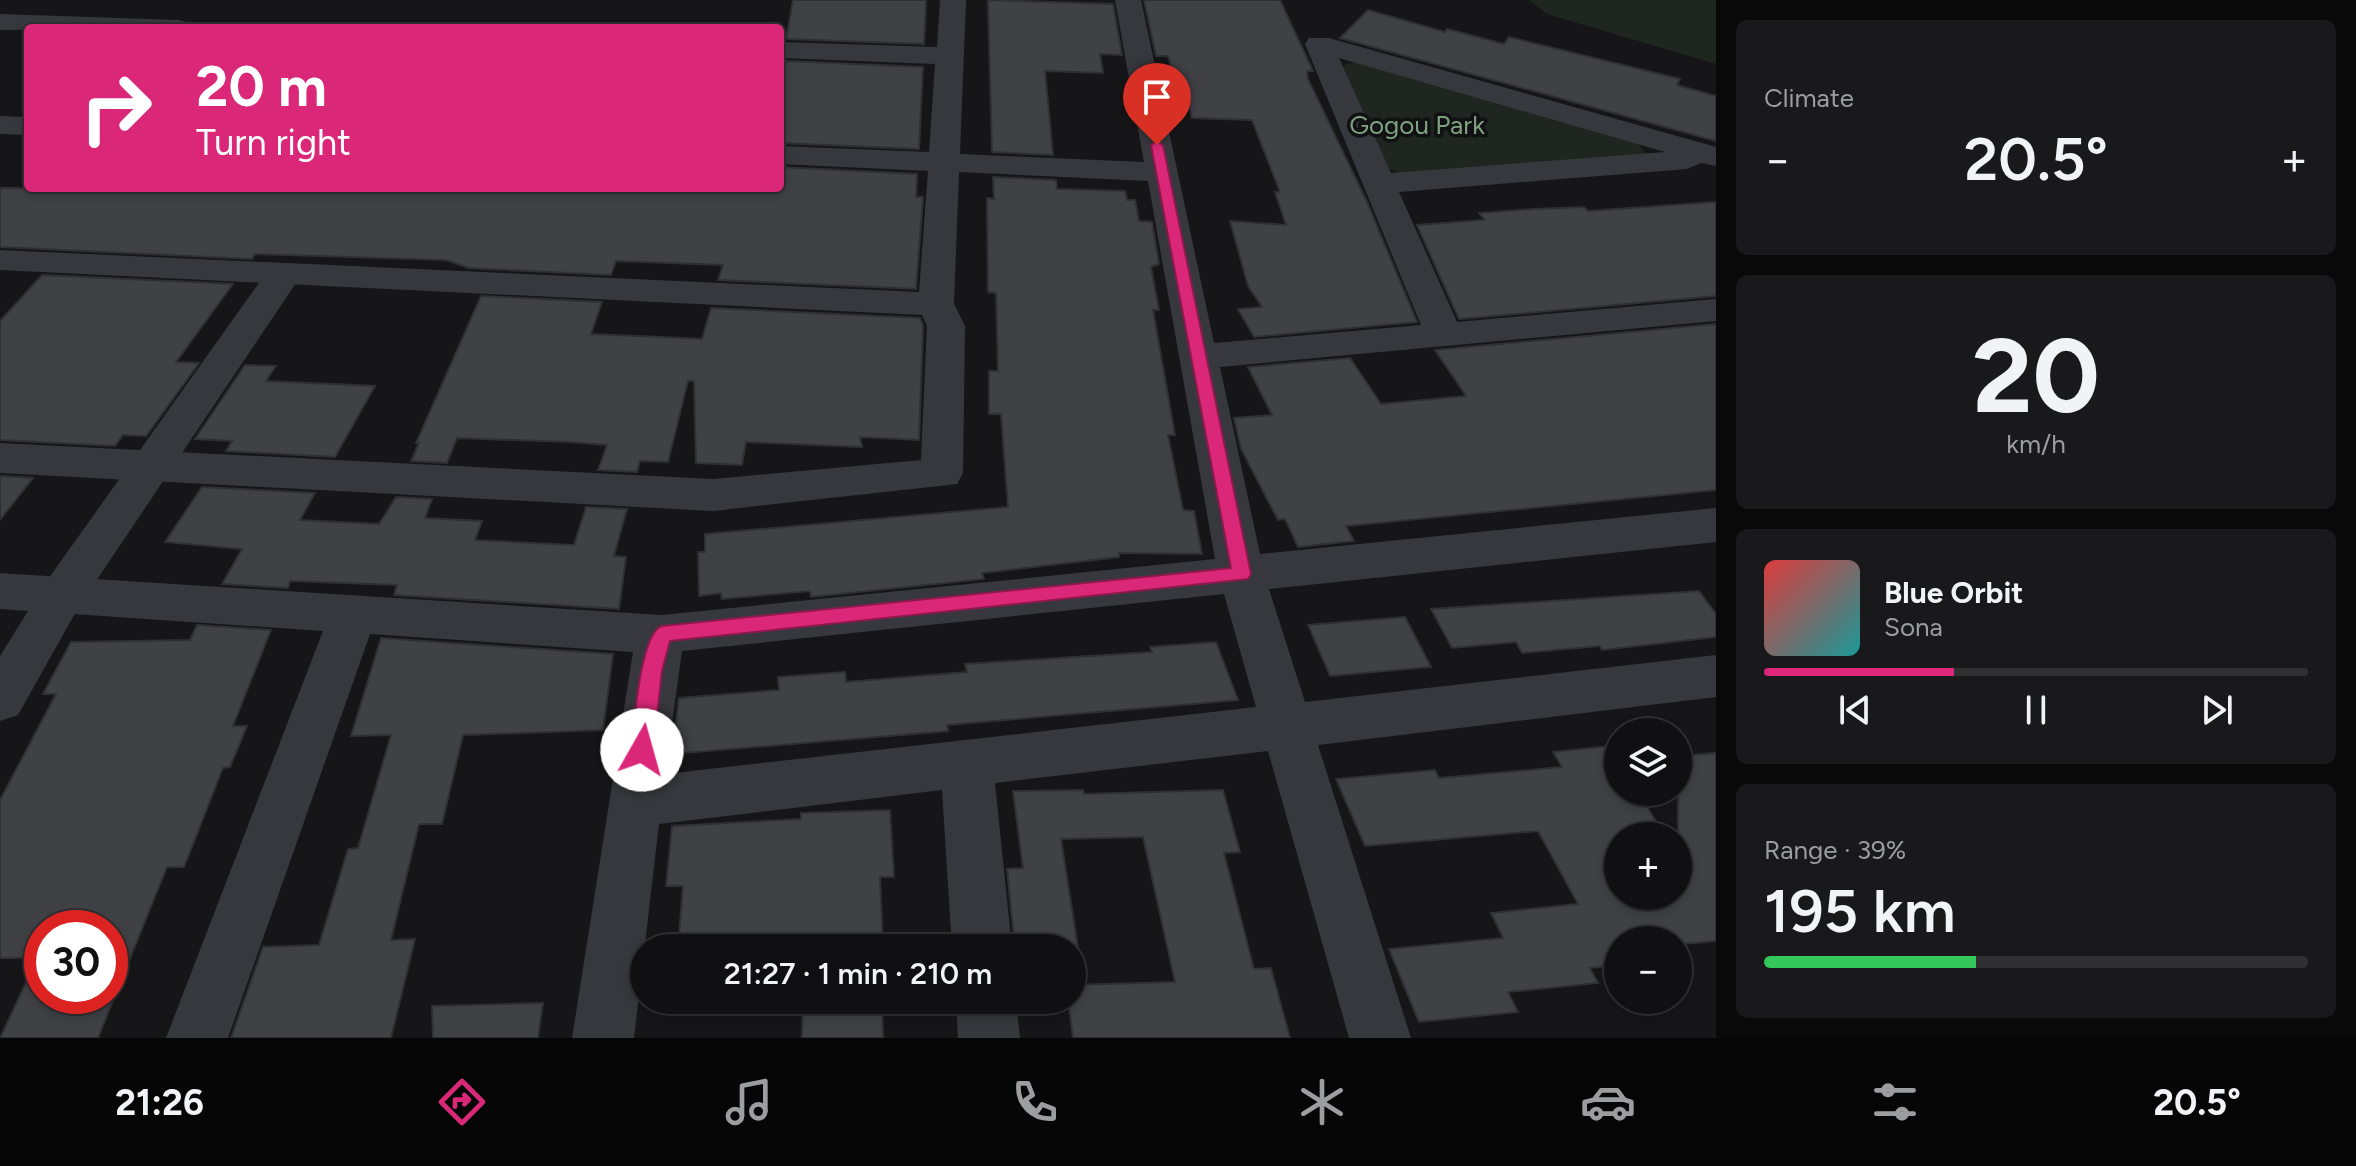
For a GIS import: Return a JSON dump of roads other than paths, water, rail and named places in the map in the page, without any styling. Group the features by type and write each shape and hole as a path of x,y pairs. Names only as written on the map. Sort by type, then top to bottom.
{"street":[{"path":"0,458 713,495 942,473 946,326 936,304 953,0"},
{"path":"1128,0 1241,574 1380,1038"},
{"path":"0,22 59,24"},
{"path":"1444,334 1319,44 1716,157"},
{"path":"784,50 950,56"},
{"path":"0,125 24,126"},
{"path":"784,155 1162,172"},
{"path":"1378,184 1716,157"},
{"path":"0,260 936,304"},
{"path":"0,700 62,595 148,466 284,274"},
{"path":"1196,357 1716,310"},
{"path":"0,591 662,634 1716,525"},
{"path":"197,1038 353,614"},
{"path":"603,1038 652,671 662,634"},
{"path":"636,802 1716,676"},
{"path":"967,763 981,934"},
{"path":"987,1014 989,1038"}],"park label":[{"name":"Gogou Park","path":"1417,125"}]}
